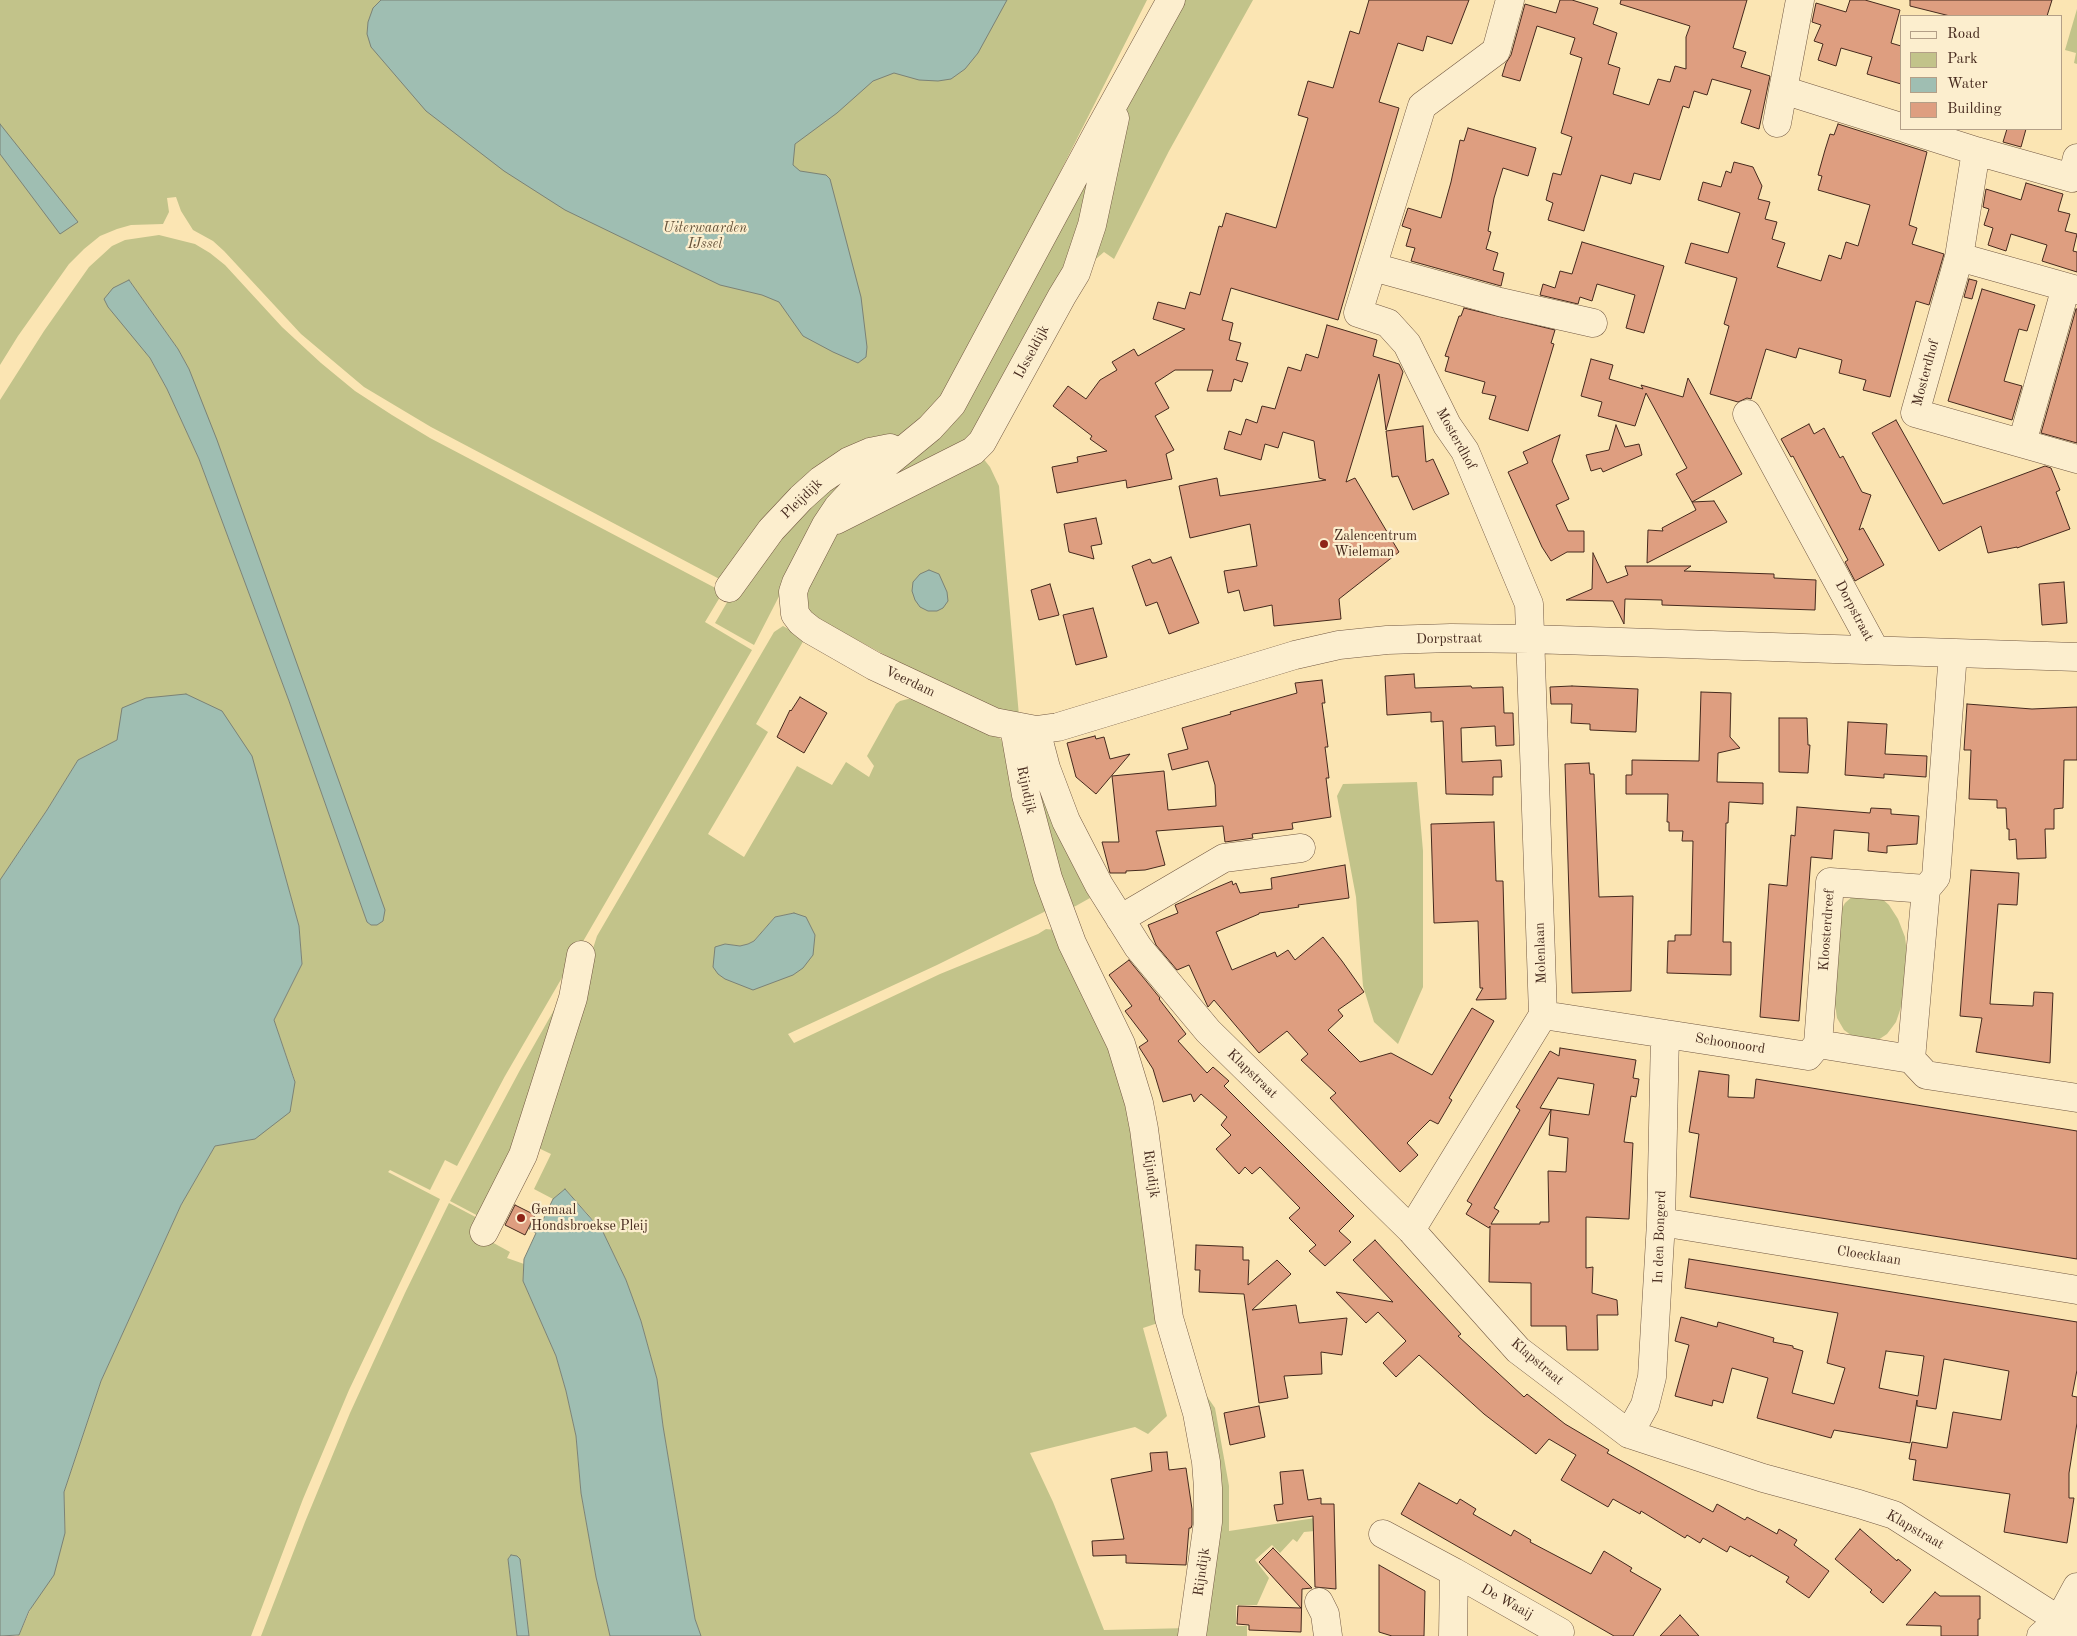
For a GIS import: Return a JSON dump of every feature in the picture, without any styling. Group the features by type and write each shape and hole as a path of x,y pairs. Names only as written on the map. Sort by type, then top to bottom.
{"street":[{"name":"IJsseldijk","path":"795,614 793,592 796,583 826,525 838,507 851,493 941,417 962,388 1171,0"},
{"name":"Mosterdhof","path":"1510,0 1496,51 1422,106 1358,313 1388,323 1407,344 1447,425 1465,451 1529,604 1530,639"},
{"path":"1777,123 1800,0"},
{"name":"IJsseldijk","path":"826,525 973,450 982,442 1076,273 1092,225 1121,90"},
{"path":"1783,90 1900,127"},
{"path":"1910,130 2072,178 2077,158"},
{"name":"Mosterdhof","path":"1976,151 1959,256 1915,413 2077,459"},
{"path":"1959,256 2071,289 2022,443"},
{"path":"1373,267 1500,302 1593,323"},
{"name":"Dorpstraat","path":"1747,414 1875,650"},
{"name":"Pleijdijk","path":"729,588 771,530 800,498 822,480 848,461 870,452 890,448 899,452"},
{"name":"Veerdam","path":"795,614 811,630 874,666 994,722 1025,728"},
{"name":"Dorpstraat","path":"1025,728 1058,727 1295,655 1339,644 1387,640 1442,638 1530,639 2077,657"},
{"name":"Molenlaan","path":"1530,639 1543,1015"},
{"path":"1918,1067 1926,889 1936,877 1953,653"},
{"name":"Klapstraat","path":"1025,728 1046,768 1066,821 1099,885 1138,947 1208,1031 1411,1230 1518,1350 1629,1434 1763,1478 1894,1515 2059,1628"},
{"name":"Rijndijk","path":"1025,728 1026,795 1048,878 1072,943 1121,1044 1139,1102 1169,1318 1197,1413 1206,1462 1208,1522 1192,1636"},
{"path":"1120,919 1224,858 1301,848"},
{"name":"Kloosterdreef","path":"1818,1044 1830,882 1926,889"},
{"path":"484,1232 532,1159 581,955"},
{"path":"1411,1230 1543,1015"},
{"name":"Schoonoord","path":"1543,1015 1808,1056 1818,1044"},
{"name":"In den Bongerd","path":"1629,1434 1644,1405 1652,1377 1661,1222 1665,1034"},
{"path":"1818,1044 1918,1067 2077,1098"},
{"name":"Cloecklaan","path":"1661,1222 2077,1290"},
{"name":"De Waaij","path":"1384,1534 1454,1572 1561,1635"},
{"path":"1453,1636 1454,1572"},
{"path":"2059,1628 2077,1587"},
{"path":"1319,1602 1326,1614 1328,1636"}],"green space":[{"name":"Uiterwaarden IJssel","path":"0,0 1147,0 952,386 910,432 862,450 727,583 431,427 364,387 301,334 224,251 213,241 193,230 181,211 176,197 167,198 169,212 163,224 131,225 117,229 100,236 84,249 69,264 0,365"},
{"path":"1180,0 1253,0 1169,151 1114,259 1104,252 1083,270 1127,105"},
{"path":"2077,9 2077,64 2074,63 2076,53 2065,50"},
{"path":"1105,137 1080,251 968,445 869,489 900,462"},
{"path":"159,235 195,244 210,253 225,265 282,327 355,391 430,438 723,592 705,622 752,650 505,1076 457,1166 445,1160 430,1190 390,1170 388,1172 440,1199 349,1390 303,1499 251,1636 16,1636 19,1635 65,1533 64,1492 101,1381 181,1205 215,1146 255,1139 295,1081 274,1020 302,964 299,926 274,836 117,740 78,760 0,880 0,400 44,331 89,267 112,246 125,240","holes":["129,280 178,349 189,369 371,925 367,922 289,701 199,459 167,389 150,358 137,341"]},
{"path":"982,457 990,467 999,486 1019,716 1004,712 926,677 805,612 803,592 837,532"},
{"path":"865,460 791,573 754,645 715,623 736,587 778,529"},
{"path":"783,626 805,638 756,724 768,732 708,834 744,857 797,766 832,785 846,762 869,777 874,766 867,756 896,704 900,701 916,697 1001,739 1048,910 937,965 788,1034 794,1043 940,974 1046,929 1055,930 1120,1069 1133,1118 1158,1323 1143,1328 1167,1416 1148,1434 1135,1427 1030,1453 1053,1502 1104,1630 1189,1628 1187,1636 701,1636 695,1619 657,1379 641,1321 626,1280 603,1232 595,1222 565,1189 553,1199 534,1189 551,1154 530,1144 597,936 774,632","holes":["794,913 718,974 725,944 740,946 748,944 754,941 775,917"]},
{"path":"1030,764 1058,836 1090,898 1065,912"},
{"path":"1417,782 1423,851 1423,987 1398,1044 1374,1022 1363,986 1356,897 1337,796 1343,784"},
{"path":"1854,895 1880,897 1889,905 1898,919 1905,937 1907,953 1906,992 1896,1022 1887,1034 1878,1040 1855,1038 1844,1030 1837,1018 1834,998 1839,914 1845,903"},
{"path":"567,987 518,1148 484,1219 450,1201"},
{"path":"449,1203 483,1221 477,1234 510,1252 507,1258 524,1264 523,1281 556,1356 566,1391 576,1436 581,1493 596,1577 610,1636 529,1636 520,1560 511,1555 508,1559 517,1636 261,1636 350,1413"},
{"path":"1197,1382 1215,1408 1229,1486 1229,1531 1315,1518 1315,1531 1304,1532 1297,1542 1293,1539 1280,1553 1272,1545 1255,1560 1269,1578 1257,1605 1236,1605 1236,1626 1247,1626 1247,1636 1199,1636"}],"water":[{"path":"381,0 1007,0 978,53 965,69 951,79 938,81 919,80 894,73 873,81 837,113 795,144 793,165 800,171 826,175 830,179 861,297 867,347 866,357 858,363 803,336 779,302 762,295 720,285 565,210 504,171 426,111 371,47 367,34 368,22 373,8"},
{"path":"0,124 78,222 60,234 0,154"},
{"path":"129,280 178,349 189,369 217,440 385,910 383,921 377,925 371,925 367,922 289,701 199,459 167,389 150,358 108,307 104,299 113,288"},
{"path":"929,570 939,574 947,592 948,601 943,608 937,611 928,611 920,607 912,591 913,582 920,574"},
{"path":"186,694 222,711 252,756 299,926 302,964 274,1020 295,1082 290,1112 255,1139 215,1146 181,1205 101,1381 64,1492 65,1533 54,1575 29,1611 19,1635 0,1636 0,880 78,760 117,740 122,708 146,698"},
{"path":"794,913 806,917 815,935 813,955 803,968 793,975 753,990 725,979 718,974 713,967 715,947 725,944 740,946 748,944 754,941 775,917"},
{"path":"565,1189 603,1232 626,1280 641,1321 657,1379 695,1619 701,1636 610,1636 596,1577 581,1493 576,1436 566,1391 556,1356 523,1281 524,1259 536,1233 529,1229 533,1221 541,1224 553,1199"},
{"path":"511,1555 517,1556 520,1559 529,1636 517,1636 508,1559"}],"building":[{"path":"1369,0 1469,0 1452,44 1427,36 1423,51 1398,43 1379,102 1399,108 1338,320 1231,288 1222,320 1233,323 1229,340 1241,343 1236,360 1248,363 1242,382 1234,379 1231,391 1207,391 1213,370 1175,370 1155,383 1169,408 1155,416 1174,450 1166,454 1172,479 1127,488 1126,480 1057,493 1052,467 1078,462 1077,457 1107,451 1090,439 1092,436 1053,406 1068,386 1086,399 1100,380 1117,370 1112,362 1134,349 1138,356 1185,329 1153,319 1158,302 1185,309 1190,292 1200,295 1219,226 1222,227 1226,213 1276,228 1308,118 1298,115 1308,81 1333,88 1350,31 1359,34"},
{"path":"1560,0 1572,0 1598,8 1593,24 1617,33 1608,64 1620,68 1613,94 1649,105 1658,79 1670,82 1675,66 1686,69 1686,37 1690,26 1620,4 1621,0 1747,0 1733,48 1746,52 1741,67 1770,76 1759,129 1741,123 1751,90 1712,79 1707,95 1694,91 1689,108 1683,106 1660,180 1634,173 1631,184 1601,175 1584,231 1548,220 1553,203 1546,200 1553,173 1561,175 1572,137 1561,133 1582,58 1570,54 1575,38 1537,26 1520,81 1502,76 1511,55 1525,4 1556,13"},
{"path":"1850,0 1865,0 1900,10 1891,43 1900,46 1900,84 1867,74 1872,57 1841,48 1836,66 1818,60 1823,44 1814,41 1821,25 1812,22 1816,3 1846,12"},
{"path":"1910,0 2052,0 2047,15 1946,15 1910,6"},
{"path":"1838,124 1927,152 1909,225 1917,228 1912,244 1944,254 1929,305 1916,301 1890,397 1863,390 1866,380 1839,373 1842,360 1799,348 1796,358 1766,349 1751,399 1747,398 1738,402 1710,394 1729,326 1724,324 1737,278 1685,263 1691,243 1728,253 1740,213 1698,200 1703,182 1721,187 1726,171 1731,173 1734,162 1753,167 1762,186 1758,199 1770,202 1765,219 1777,222 1772,239 1785,243 1777,267 1821,281 1829,255 1841,259 1846,242 1858,246 1870,205 1818,190 1822,176 1818,175 1825,150 1830,134 1834,135"},
{"path":"1468,128 1536,148 1528,176 1503,168 1494,198 1488,231 1491,232 1486,249 1498,253 1493,270 1504,273 1501,286 1411,261 1415,248 1406,246 1411,229 1402,226 1408,208 1441,218 1460,140 1464,141"},
{"path":"2007,130 2026,130 2021,147 2003,142"},
{"path":"2026,183 2063,194 2058,211 2070,214 2065,231 2077,234 2073,251 2077,252 2077,272 2042,261 2047,245 2011,234 2006,251 1988,245 1993,228 1984,225 1989,209 1983,207 1986,189 2021,200"},
{"path":"1582,242 1664,266 1644,333 1626,328 1635,295 1597,284 1592,301 1580,297 1578,304 1540,295 1543,284 1555,288 1560,271 1572,274"},
{"path":"1969,279 1977,281 1972,299 1964,297"},
{"path":"1982,289 2035,305 2027,331 2019,329 2004,381 2022,386 2012,420 1948,401"},
{"path":"1464,308 1555,330 1551,343 1554,344 1528,431 1489,419 1496,396 1482,393 1485,382 1445,371 1449,357 1445,356 1459,316 1461,316"},
{"path":"2077,309 2077,443 2041,433"},
{"path":"1327,325 1377,340 1373,356 1399,364 1403,372 1386,430 1379,374 1346,482 1355,478 1399,552 1339,599 1341,619 1274,626 1272,605 1244,611 1239,590 1228,593 1224,571 1257,566 1250,524 1190,538 1179,486 1217,478 1220,496 1326,480 1319,478 1314,441 1283,432 1278,448 1265,444 1261,460 1224,449 1229,431 1241,435 1246,419 1257,423 1262,406 1275,409 1288,367 1301,371 1306,354 1318,358"},
{"path":"1591,359 1613,365 1609,379 1643,389 1641,385 1683,397 1688,378 1742,474 1692,502 1676,474 1687,468 1646,393 1635,426 1598,416 1602,402 1581,396"},
{"path":"1896,420 1943,504 2045,466 2051,468 2060,490 2056,492 2070,529 2017,548 1988,553 1981,526 1939,551 1872,433"},
{"path":"1809,424 1814,434 1824,428 1840,458 1843,456 1862,492 1871,495 1859,530 1863,528 1884,565 1855,581 1845,562 1848,560 1793,456 1791,457 1781,439"},
{"path":"1616,425 1625,447 1639,444 1642,455 1603,472 1601,468 1591,471 1586,455 1609,450"},
{"path":"1423,426 1426,462 1433,459 1449,494 1413,510 1398,476 1392,477 1386,431"},
{"path":"1560,435 1552,461 1569,499 1556,505 1568,531 1584,531 1584,552 1567,552 1551,561 1542,547 1508,472 1528,463 1523,452"},
{"path":"1714,501 1727,522 1647,563 1648,530 1663,531 1662,528 1696,510 1692,502"},
{"path":"1096,518 1102,544 1091,546 1094,559 1069,552 1064,524"},
{"path":"1593,553 1607,583 1628,575 1625,566 1691,566 1684,571 1774,574 1774,578 1816,580 1815,610 1662,605 1662,600 1625,599 1624,624 1613,601 1566,600 1592,589"},
{"path":"1171,557 1199,623 1169,634 1157,602 1146,606 1132,566 1150,559 1152,563 1155,563"},
{"path":"2064,582 2067,623 2042,625 2039,584"},
{"path":"1050,584 1059,615 1039,620 1031,590"},
{"path":"1093,608 1107,657 1076,665 1063,615"},
{"path":"1414,674 1415,688 1503,687 1504,713 1513,713 1514,745 1496,746 1495,726 1461,728 1462,762 1501,760 1502,777 1493,777 1493,795 1446,794 1443,721 1431,722 1431,712 1387,715 1385,676"},
{"path":"1322,680 1325,703 1322,703 1328,747 1325,747 1329,778 1326,778 1331,817 1292,823 1293,829 1252,834 1253,838 1225,842 1223,826 1156,831 1165,865 1145,870 1126,871 1126,873 1110,873 1102,842 1119,842 1112,776 1164,771 1168,810 1216,806 1215,785 1208,761 1172,770 1168,754 1188,749 1182,728 1297,693 1295,683"},
{"path":"1550,687 1638,689 1636,732 1590,730 1590,724 1571,723 1572,704 1551,704"},
{"path":"1701,692 1731,693 1730,737 1740,748 1718,753 1717,782 1763,783 1763,804 1729,802 1728,823 1726,823 1723,942 1731,942 1731,975 1667,973 1668,941 1675,941 1675,935 1691,935 1693,841 1682,841 1683,831 1669,831 1669,822 1667,822 1668,794 1626,794 1626,775 1632,775 1632,760 1699,761"},
{"path":"800,697 827,713 804,753 777,737 790,710"},
{"path":"1967,704 2032,709 2077,707 2077,760 2064,760 2063,808 2054,809 2054,829 2045,829 2046,858 2017,859 2016,839 2009,840 2006,808 1997,808 1997,800 1969,799 1971,750 1964,750"},
{"path":"1779,718 1807,718 1808,745 1810,745 1808,773 1779,772"},
{"path":"1848,722 1887,724 1885,754 1927,756 1926,777 1884,774 1884,778 1845,775"},
{"path":"1095,736 1096,739 1104,737 1110,759 1130,754 1096,794 1076,777 1067,743"},
{"path":"1589,763 1590,774 1594,774 1599,897 1633,896 1631,991 1572,993 1565,764"},
{"path":"1797,807 1870,813 1871,808 1891,809 1891,814 1919,816 1917,844 1887,846 1887,853 1868,851 1869,833 1834,830 1832,859 1811,857 1799,1021 1760,1017 1769,884 1787,886 1791,835 1795,836"},
{"path":"1494,822 1496,881 1503,881 1506,999 1476,1000 1483,988 1480,988 1478,921 1434,923 1431,824"},
{"path":"1345,865 1349,898 1259,913 1216,932 1232,970 1275,952 1277,957 1288,950 1295,960 1323,937 1364,992 1338,1010 1343,1016 1328,1030 1360,1062 1391,1053 1432,1075 1472,1008 1494,1021 1449,1098 1452,1100 1438,1124 1430,1120 1407,1143 1418,1155 1400,1172 1330,1098 1336,1093 1301,1060 1308,1054 1287,1031 1259,1053 1214,1000 1208,1007 1189,965 1177,970 1156,945 1148,925 1178,913 1175,905 1232,881 1233,885 1236,883 1240,893 1272,889 1271,878"},
{"path":"1971,870 2019,873 2017,905 1998,904 1990,1004 2033,1006 2034,992 2053,993 2050,1063 1976,1052 1982,1018 1960,1016"},
{"path":"1129,960 1186,1034 1178,1041 1207,1073 1213,1067 1229,1081 1224,1086 1354,1216 1339,1231 1351,1242 1325,1266 1309,1251 1316,1245 1289,1218 1300,1208 1260,1167 1252,1174 1245,1167 1239,1174 1216,1149 1231,1135 1221,1125 1227,1117 1201,1094 1194,1102 1191,1094 1163,1102 1153,1069 1139,1047 1148,1041 1125,1011 1132,1006 1109,975"},
{"path":"1560,1048 1636,1060 1633,1078 1639,1079 1636,1097 1631,1096 1624,1142 1633,1143 1629,1219 1586,1217 1586,1268 1593,1267 1592,1293 1617,1300 1618,1315 1597,1315 1598,1350 1567,1350 1566,1326 1531,1326 1531,1283 1489,1282 1490,1226 1489,1228 1466,1214 1472,1204 1467,1201 1520,1110 1516,1107 1550,1051 1559,1056","holes":["1558,1078 1594,1084 1589,1115 1540,1108","1551,1110 1549,1135 1568,1138 1566,1172 1548,1171 1549,1222 1540,1222 1540,1224 1491,1224 1499,1211 1494,1208"]},
{"path":"1699,1071 1729,1075 1728,1097 1754,1098 1756,1079 2077,1131 2077,1259 1690,1197 1699,1134 1689,1132"},
{"name":"Gemaal Hondsbroekse Pleij","path":"515,1205 535,1215 525,1235 505,1225"},
{"path":"1375,1240 1461,1334 1458,1336 1524,1397 1527,1394 1565,1424 1609,1450 1607,1453 1713,1512 1717,1504 1745,1520 1747,1517 1777,1534 1779,1529 1797,1540 1794,1545 1829,1571 1809,1598 1786,1582 1789,1577 1751,1555 1750,1557 1730,1546 1727,1552 1703,1538 1700,1543 1687,1535 1685,1538 1641,1511 1640,1514 1613,1499 1608,1507 1561,1480 1576,1455 1549,1439 1536,1454 1484,1414 1419,1355 1396,1377 1383,1363 1406,1341 1378,1312 1366,1323 1336,1292 1393,1302 1353,1260"},
{"path":"1196,1245 1243,1247 1243,1260 1249,1260 1248,1285 1277,1260 1291,1274 1252,1310 1296,1305 1299,1323 1347,1318 1342,1355 1321,1352 1322,1374 1284,1376 1288,1398 1259,1403 1244,1294 1199,1292 1200,1270 1195,1270"},
{"path":"1689,1259 2077,1322 2077,1370 2072,1396 2077,1397 2077,1423 2069,1473 2069,1498 2074,1498 2067,1543 2004,1532 2010,1494 1913,1480 1916,1460 1909,1459 1912,1442 1947,1448 1953,1412 2001,1420 2009,1371 1944,1359 1936,1409 1917,1406 1917,1400 1910,1443 1834,1430 1831,1438 1757,1418 1768,1378 1732,1368 1723,1403 1713,1400 1712,1406 1675,1396 1689,1345 1675,1341 1681,1317 1717,1327 1718,1322 1774,1338 1773,1342 1793,1346 1793,1348 1803,1351 1792,1393 1834,1404 1845,1368 1827,1363 1838,1313 1685,1288","holes":["1886,1351 1924,1356 1918,1396 1879,1388"]},
{"path":"1259,1406 1265,1437 1230,1445 1224,1413"},
{"path":"1167,1452 1169,1470 1186,1468 1192,1509 1192,1525 1189,1528 1186,1565 1126,1563 1126,1555 1093,1556 1092,1541 1124,1539 1111,1479 1152,1471 1150,1453"},
{"path":"1303,1470 1308,1500 1321,1498 1321,1504 1334,1504 1336,1589 1315,1587 1313,1516 1277,1521 1274,1505 1283,1504 1280,1472"},
{"path":"1419,1483 1457,1504 1460,1499 1476,1509 1473,1514 1511,1536 1514,1530 1531,1540 1530,1542 1591,1574 1604,1551 1632,1568 1630,1571 1661,1589 1633,1636 1614,1636 1401,1514"},
{"path":"1860,1529 1897,1561 1898,1559 1911,1570 1883,1603 1870,1592 1872,1590 1835,1559"},
{"path":"1273,1548 1312,1588 1302,1589 1301,1632 1249,1630 1249,1625 1237,1624 1238,1606 1301,1608 1259,1562"},
{"path":"1379,1565 1425,1591 1424,1636 1392,1636 1379,1632"},
{"path":"1935,1592 1940,1596 1980,1596 1978,1636 1941,1636 1941,1626 1906,1625"},
{"path":"1680,1615 1699,1636 1660,1636"}],"place":[{"name":"Zalencentrum Wieleman","path":"1324,544"},
{"name":"Gemaal Hondsbroekse Pleij","path":"521,1218"}]}
